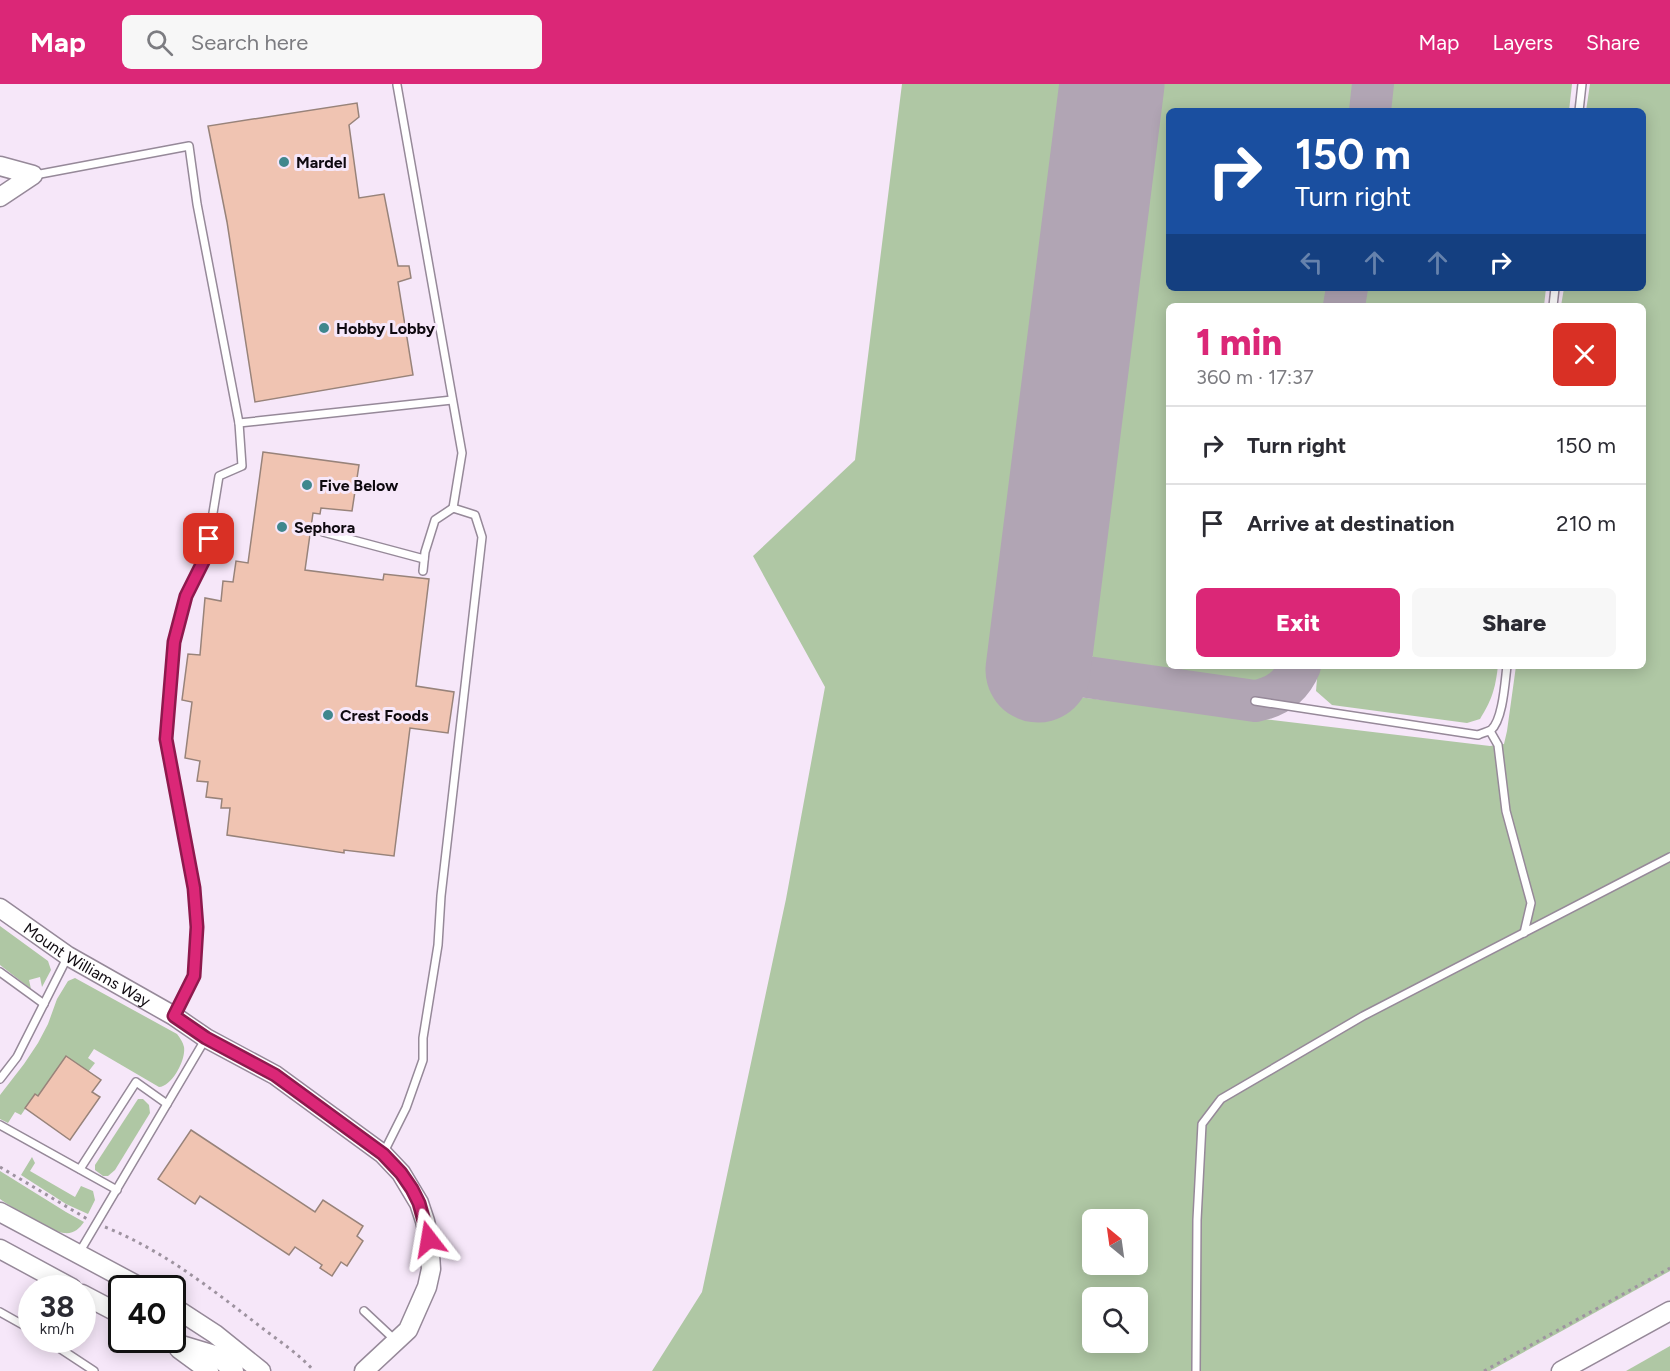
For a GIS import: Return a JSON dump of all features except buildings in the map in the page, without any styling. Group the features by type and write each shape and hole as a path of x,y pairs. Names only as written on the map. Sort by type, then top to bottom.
{"street":[{"path":"0,166 33,175"},
{"path":"0,197 33,175"},
{"name":"Mount Williams Way","path":"0,908 68,956 174,1016 206,1038 275,1075 383,1154 401,1173 419,1203 429,1239 431,1269 427,1287 408,1330 364,1371"},
{"path":"0,1212 118,1275"},
{"path":"0,1249 48,1275"},
{"path":"1561,1371 1670,1311"},
{"path":"186,1315 215,1334 261,1371"},
{"path":"186,1346 215,1355 234,1371"},
{"path":"183,1353 209,1371"}],"lane":[{"path":"1579,108 1582,84"},
{"path":"397,85 462,453 453,508 435,520 423,571"},
{"path":"33,175 189,146 199,214 239,423 242,466 219,476 206,556 186,596 174,642 166,739 194,888 198,939 194,976 174,1016"},
{"path":"239,423 452,400"},
{"path":"383,1154 406,1108 423,1060 423,1038 438,945 441,896 482,537 475,515 453,508"},
{"path":"323,531 424,559"},
{"path":"1255,701 1478,735 1490,731 1495,726 1501,708 1507,669"},
{"path":"1490,731 1498,745 1506,811 1531,903 1524,933"},
{"path":"1196,1371 1197,1220 1202,1125 1221,1099 1363,1016 1670,857"},
{"path":"0,1079 17,1057 68,956"},
{"path":"0,972 44,1004"},
{"path":"78,1254 206,1038"},
{"path":"80,1169 136,1082 167,1104"},
{"path":"0,1125 117,1190"},
{"path":"364,1311 397,1342"},
{"path":"0,1312 18,1322"},
{"path":"67,1353 94,1371"}],"path":[{"path":"0,1167 95,1224 141,1244 191,1274 287,1347 314,1371"},
{"path":"1484,1371 1670,1268"}],"green space":[{"path":"902,84 1076,84 999,699 1069,706 1070,696 1490,746 1504,744 1516,669 1646,669 1646,303 1562,303 1564,291 1646,291 1646,108 1586,108 1590,84 1670,84 1670,1271 1490,1371 652,1371 702,1292 786,899 825,687 753,556 855,460"},
{"path":"1148,84 1360,84 1357,108 1166,108 1166,291 1334,291 1332,303 1166,303 1166,669 1282,669 1274,680 1258,687 1108,668 1090,653 1079,632"},
{"path":"1390,84 1572,84 1569,108 1386,108"},
{"path":"1364,291 1546,291 1544,303 1362,303"},
{"path":"1318,669 1498,669 1496,682 1484,712 1480,719 1467,723 1332,705 1316,691"},
{"path":"0,926 48,961 51,970 42,987 40,977 29,980 31,989 0,965"},
{"path":"75,978 177,1034 184,1047 183,1059 169,1082 159,1087 94,1049 88,1058 95,1063 88,1072 39,1098 34,1096 21,1115 15,1112 8,1123 0,1119 0,1095 38,1043 57,999 68,981"},
{"path":"138,1099 143,1099 149,1105 150,1113 115,1170 108,1176 103,1176 95,1170 95,1165"},
{"path":"32,1157 35,1163 30,1171 75,1197 81,1186 93,1191 95,1200 88,1214 66,1204 21,1175"},
{"path":"0,1171 84,1222 71,1233 64,1233 22,1213 0,1199"},
{"path":"1670,1346 1670,1371 1626,1371"}],"taxiway":[{"path":"1370,108 1373,84"},
{"path":"1344,303 1346,291"},
{"path":"1038,670 1255,701 1277,694 1288,685 1298,669"}],"runway":[{"path":"1038,670 1112,84"}],"place":[{"name":"Mardel","path":"284,162"},
{"name":"Hobby Lobby","path":"324,328"},
{"name":"Five Below","path":"307,485"},
{"name":"Sephora","path":"282,527"},
{"name":"Crest Foods","path":"328,715"}],"route":[{"path":"209,539 206,556 186,596 174,642 166,739 194,888 198,939 194,976 174,1016 206,1038 275,1075 383,1154 412,1189 419,1203 429,1239"}]}
